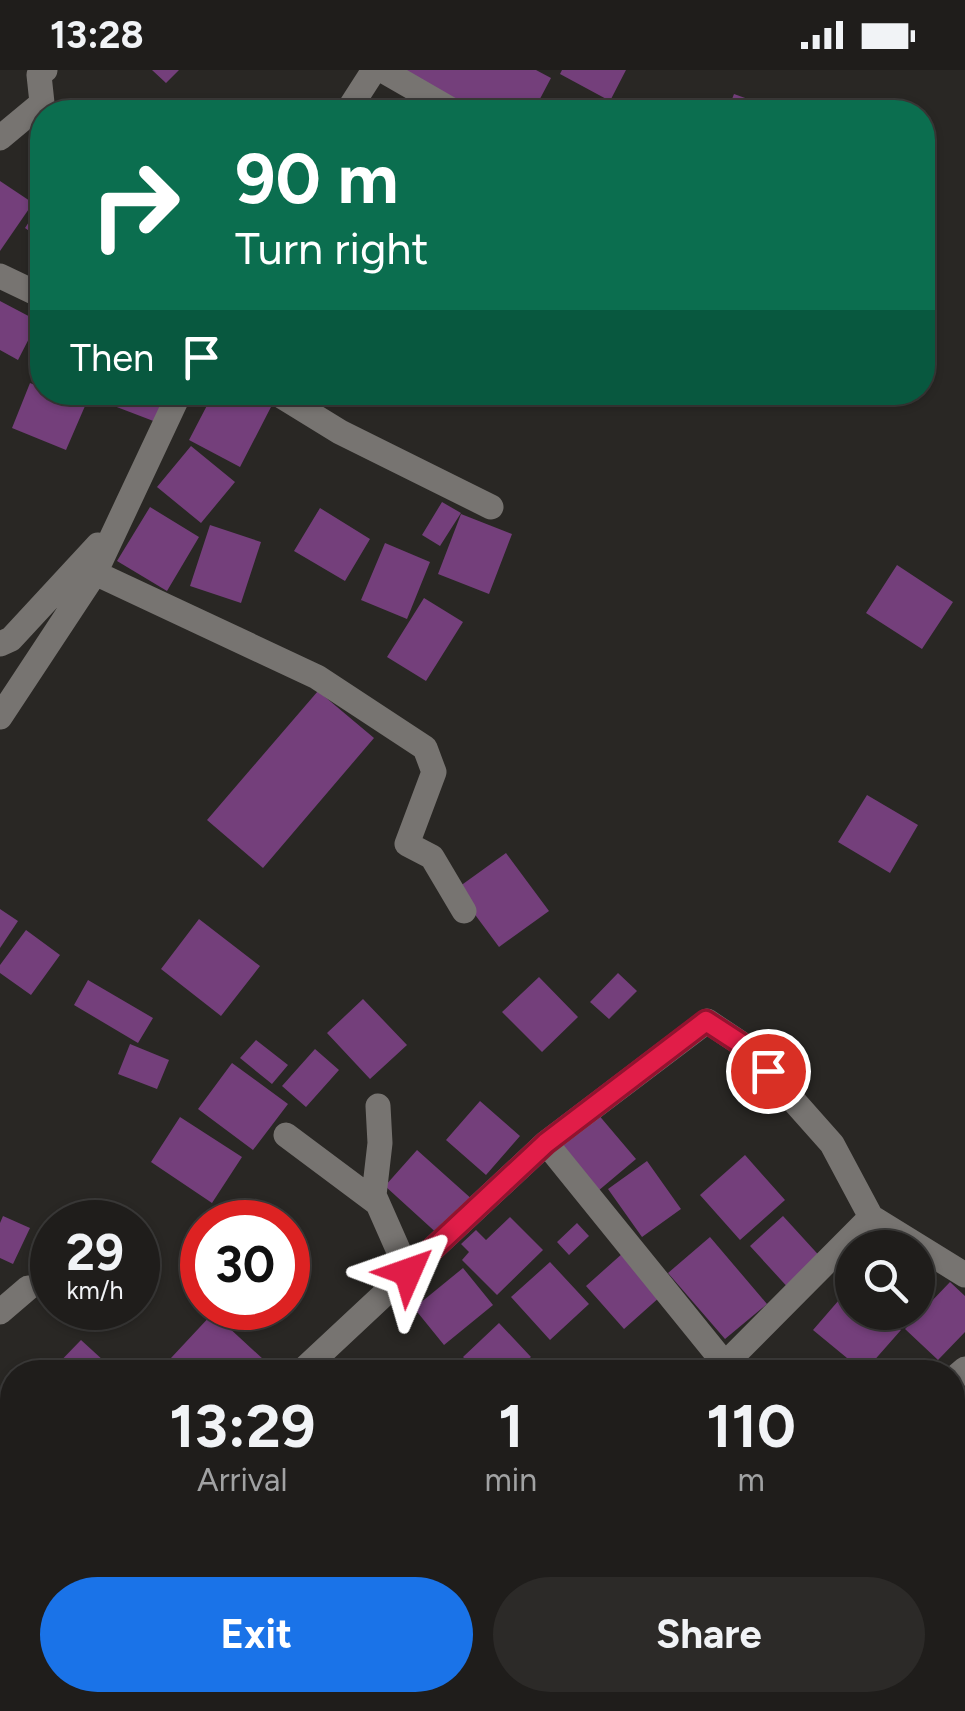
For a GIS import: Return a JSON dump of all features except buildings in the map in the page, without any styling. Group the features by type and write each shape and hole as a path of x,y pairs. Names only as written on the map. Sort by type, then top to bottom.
{"street":[{"path":"42,100 39,76 46,70"},
{"path":"355,100 374,70"},
{"path":"382,70 434,100"},
{"path":"0,138 30,113"},
{"path":"0,276 30,290"},
{"path":"0,717 95,574 174,405"},
{"path":"296,405 340,432 492,507"},
{"path":"0,644 11,639 117,525"},
{"path":"95,574 317,677 425,748 434,772 406,844 432,857 464,911"},
{"path":"314,1360 546,1143 706,1021 746,1047 832,1144 871,1218 965,1275"},
{"path":"378,1106 380,1143 374,1195 408,1272"},
{"path":"286,1135 377,1204"},
{"path":"546,1143 715,1360"},
{"path":"729,1360 871,1218"},
{"path":"0,1312 28,1288"}],"route":[{"path":"408,1272 546,1143 706,1021 746,1047 768,1071"}]}
